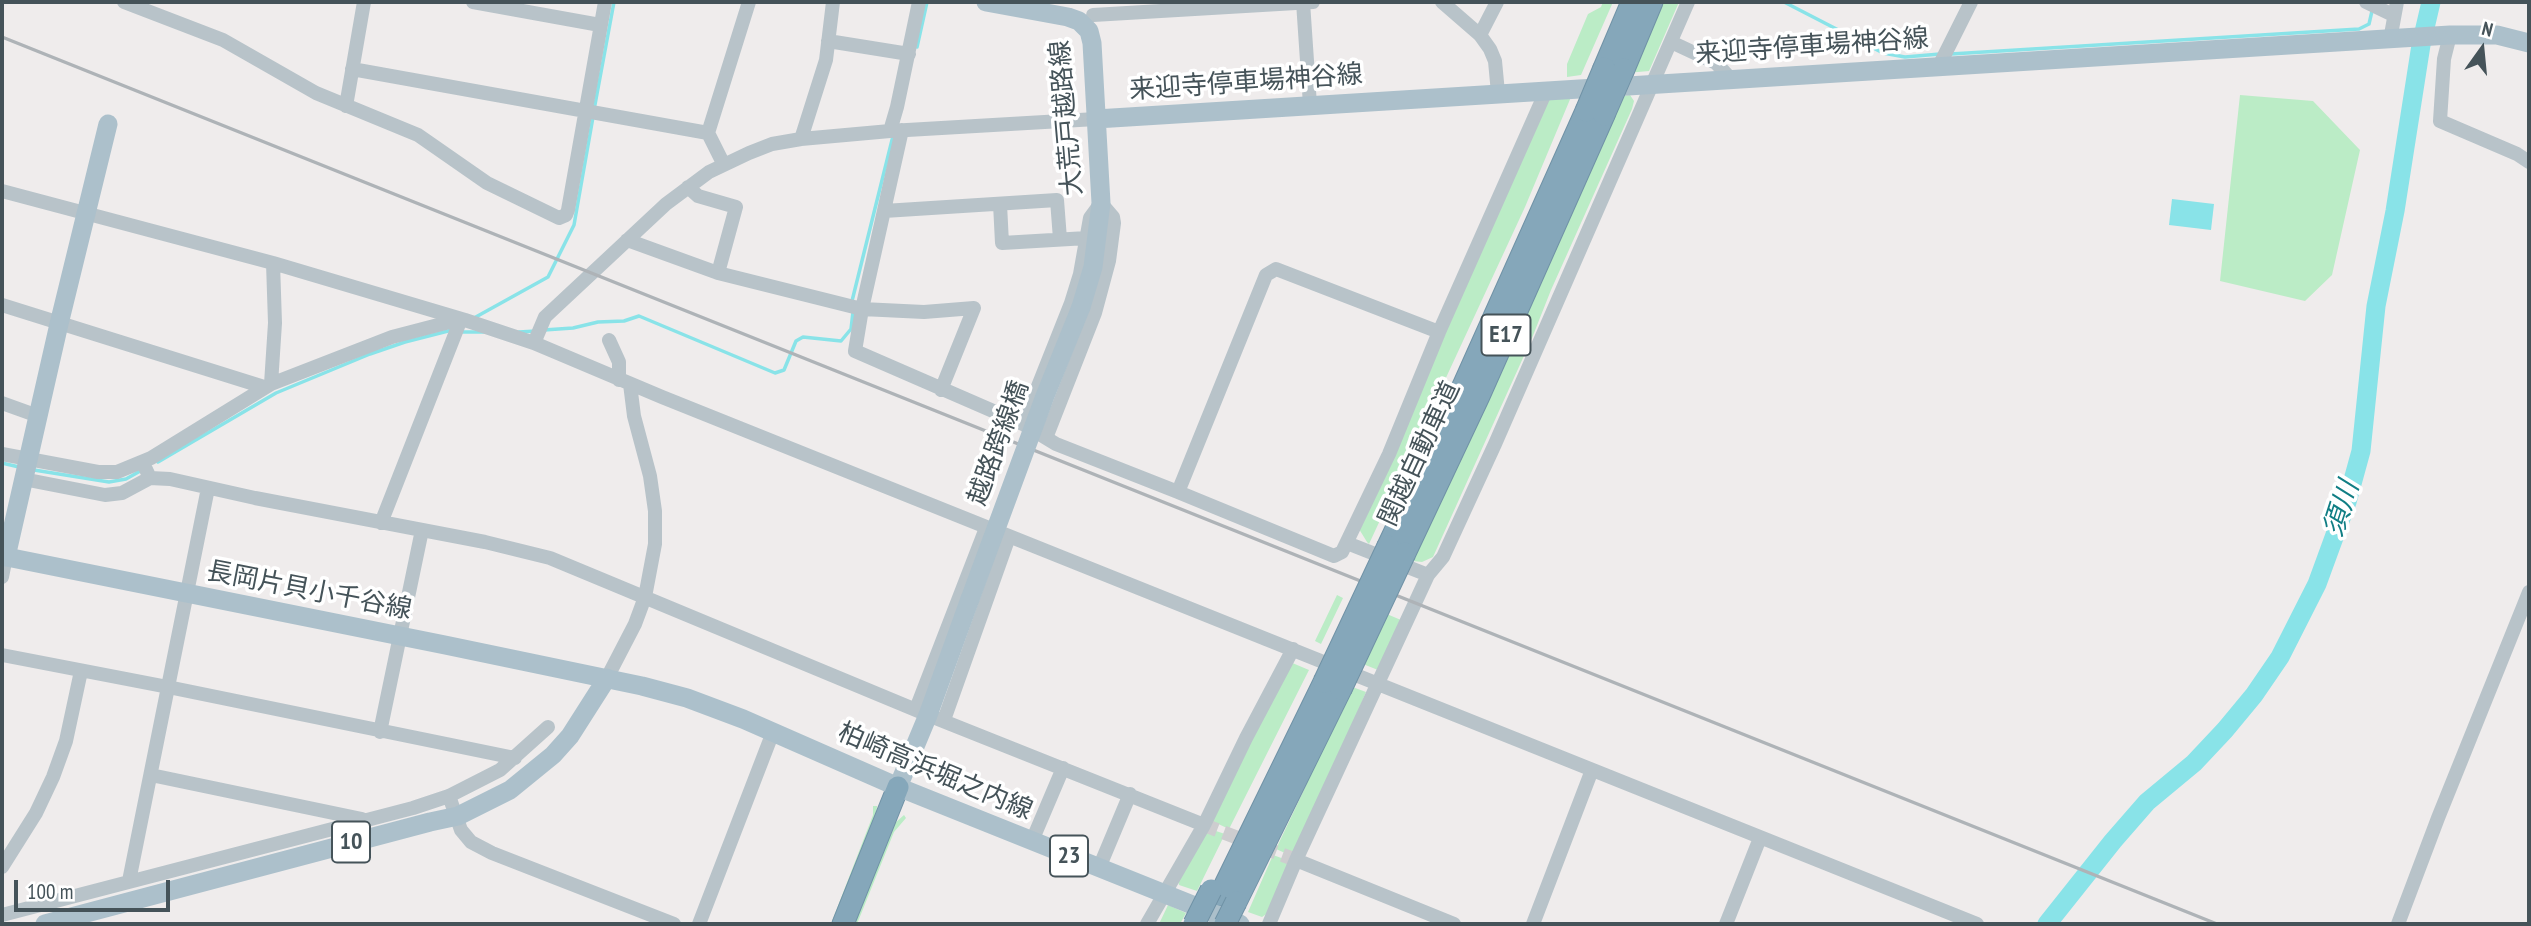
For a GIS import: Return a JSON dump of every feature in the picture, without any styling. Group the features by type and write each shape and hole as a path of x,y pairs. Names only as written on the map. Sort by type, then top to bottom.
{"highway":[{"name":"関越自動車道","path":"1614,69 1632,2"},
{"name":"関越自動車道","path":"1206,924 1231,907 1311,753 1332,685 1397,550 1464,384 1614,69 1652,2"},
{"name":"関越自動車道","path":"1226,924 1306,719 1332,685"},
{"path":"843,924 898,787"},
{"path":"1194,924 1231,907"}],"main road":[{"name":"大荒戸越路線","path":"986,2 1068,17 1090,14 1101,203 1093,267 1081,307"},
{"name":"来迎寺停車場神谷線","path":"1097,118 2447,35 2497,35 2529,43"},
{"path":"4,556 108,124"},
{"name":"越路跨線橋","path":"929,715 1045,396 1081,307"},
{"name":"長岡片貝小千谷線","path":"4,556 607,678"},
{"name":"柏崎高浜堀之内線","path":"607,678 687,698 898,787 1166,894 1231,907"},
{"name":"10","path":"45,924 458,816 510,790 553,755 581,721 607,678"},
{"path":"898,787 929,715"}],"street":[{"path":"124,2 223,40 316,93 418,135 487,183 559,218 566,215 568,210 604,2"},
{"path":"346,106 364,2"},
{"path":"473,2 600,25"},
{"path":"723,163 708,133 748,2"},
{"path":"801,139 826,60 833,2"},
{"path":"919,2 884,211 855,351 1023,424 1046,438 1334,556 1342,552 1347,543 1389,454 1439,332 1546,91"},
{"path":"1303,2 1310,105"},
{"path":"1090,14 1313,2"},
{"path":"1442,2 1480,35 1495,61 1498,93"},
{"path":"1480,35 1497,2"},
{"path":"1269,924 1428,575 1443,557 1489,457 1688,2"},
{"path":"1939,66 1971,2"},
{"path":"2365,2 2395,9 2393,39"},
{"path":"2447,35 2440,121 2517,154 2529,162"},
{"path":"828,41 909,54"},
{"path":"1671,42 1716,64 1730,78"},
{"path":"352,69 708,133"},
{"path":"534,343 545,317 666,204 723,163 772,144 801,139 1097,118"},
{"path":"688,187 698,196 736,206 718,273"},
{"path":"2,191 273,263 463,319 534,343 986,528 1977,924"},
{"path":"884,211 1058,201 1060,239"},
{"path":"1023,424 1071,303 1090,218 1101,203 1113,217 1114,223 1109,261 1095,313 1046,438"},
{"path":"1000,204 1002,243 1087,238"},
{"path":"627,240 718,273 862,309 924,312 974,308 941,390"},
{"path":"267,386 275,323 273,263"},
{"path":"1178,492 1266,275 1276,269 1439,332"},
{"path":"2,305 267,386"},
{"path":"2,454 108,473 143,463 267,386 392,337 463,319"},
{"path":"381,523 463,319"},
{"path":"607,678 631,633 645,597 654,553 656,524 650,477 625,382 609,340"},
{"path":"2,403 38,415"},
{"path":"143,463 150,478"},
{"path":"23,479 105,495 122,493 150,478 170,479 529,551 1204,825"},
{"path":"129,881 208,488"},
{"path":"929,715 986,528"},
{"path":"380,732 398,635 422,530"},
{"path":"929,715 1009,537"},
{"path":"1347,543 1428,575"},
{"path":"2,577 4,556"},
{"path":"2398,924 2529,592"},
{"path":"1147,924 1204,825 1293,649"},
{"path":"2,655 515,758"},
{"path":"2,867 36,813 53,777 66,741 81,671"},
{"path":"2,915 413,808 449,796 484,780 515,758 548,726"},
{"path":"699,924 773,732"},
{"path":"1032,841 1063,768"},
{"path":"1533,924 1592,770"},
{"path":"151,775 365,819"},
{"path":"1099,868 1130,793"},
{"path":"449,796 464,837 492,853 674,924"},
{"path":"1726,924 1760,838"},
{"path":"1296,860 1454,924"}],"green space":[{"path":"1603,2 1613,2 1581,75 1567,77 1567,64 1588,14 1601,7"},
{"path":"1657,2 1679,2 1649,71 1627,73"},
{"path":"1630,95 1634,101 1632,109 1433,557 1422,562 1413,561 1594,158 1624,96"},
{"path":"2240,95 2313,101 2360,150 2332,275 2305,301 2220,281"},
{"path":"1571,97 1525,207 1369,544 1359,529 1548,98"},
{"path":"1337,595 1343,598 1321,644 1315,641"},
{"path":"1382,612 1401,620 1378,670 1358,662"},
{"path":"1290,662 1309,670 1229,829 1212,821"},
{"path":"1347,685 1366,692 1293,856 1276,849 1303,792"},
{"path":"873,806 877,806 876,816 835,924 831,924 873,815"},
{"path":"904,815 906,818 894,832 857,924 852,924 894,824"},
{"path":"1213,830 1225,834 1197,891 1179,885 1178,880 1202,833"},
{"path":"1273,855 1287,860 1290,865 1271,911 1262,917 1248,912"},
{"path":"1168,905 1186,913 1180,924 1159,924"}],"water":[{"path":"2172,199 2214,204 2211,230 2169,225"}],"waterway":[{"path":"594,110 614,2"},
{"path":"917,47 927,2"},
{"path":"1784,2 1883,53 1905,57 1940,54"},
{"name":"須川","path":"2047,924 2147,802 2194,763 2254,695 2280,657 2317,584 2347,502 2361,451 2376,306 2395,211 2421,45 2431,2"},
{"path":"1951,54 2359,29 2369,24 2372,11"},
{"path":"474,318 548,277 574,225 593,117"},
{"path":"852,301 893,136"},
{"path":"544,330 624,321 639,316 775,373 784,370 796,341 803,337 841,341 851,329 853,312"},
{"path":"158,462 276,393 370,354 452,330"},
{"path":"519,332 536,331"},
{"path":"460,332 484,332"},
{"path":"2,463 19,467"},
{"path":"34,470 109,482 126,479 142,470"}],"tunnel":[{"path":"1204,825 1296,860"}],"railway":[{"path":"2,37 2217,924"}]}
